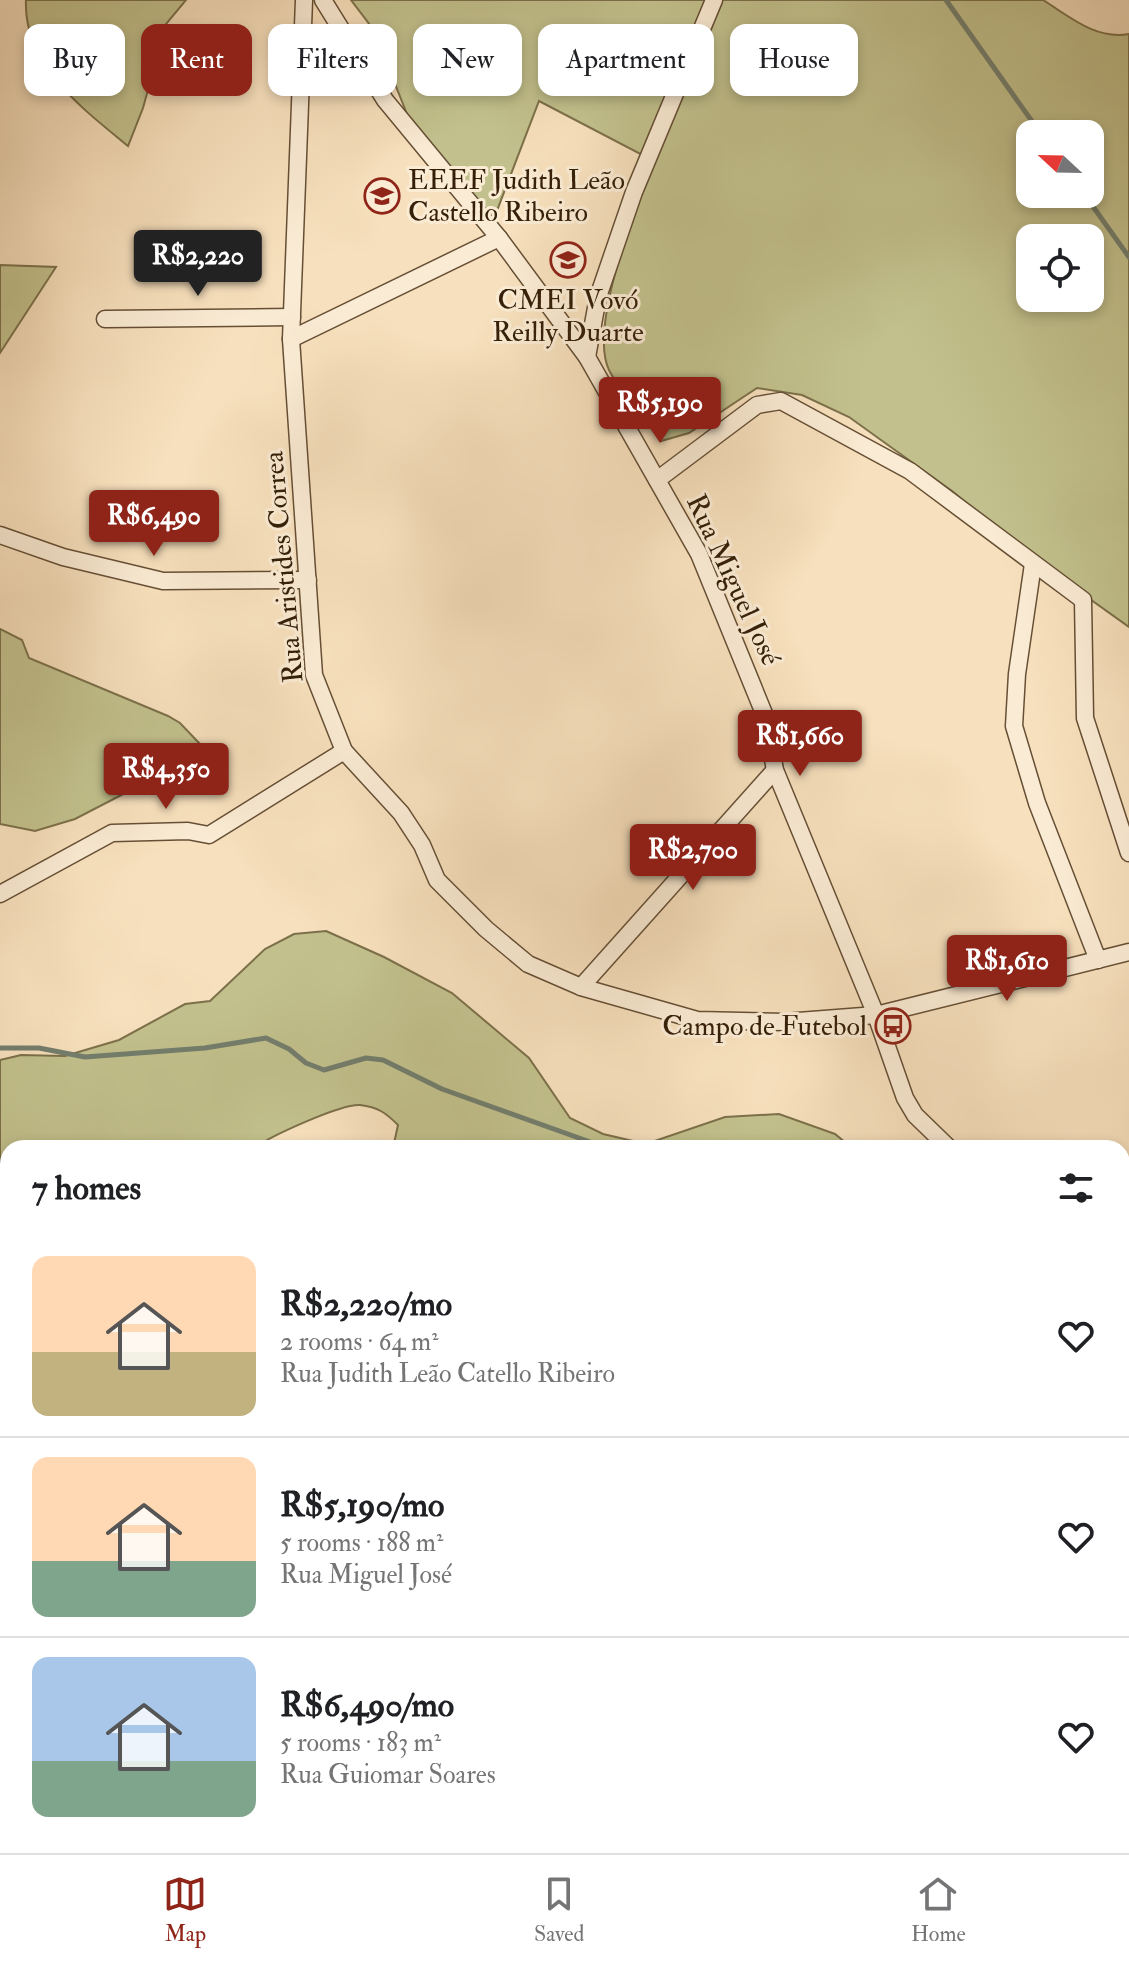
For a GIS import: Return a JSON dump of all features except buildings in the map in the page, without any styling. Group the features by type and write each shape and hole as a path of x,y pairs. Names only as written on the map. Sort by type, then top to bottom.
{"street":[{"name":"Rua Aristides Correa","path":"304,0 291,339 314,675 344,751 401,813 422,845 437,880 528,964 581,987 697,1020 785,1022 876,1015 1129,952"},
{"name":"Rua Miguel José","path":"323,0 385,100 499,238 587,357 699,554 765,716 775,770 876,1015 905,1098 915,1115 941,1140"},
{"path":"587,357 598,297 634,192 714,0"},
{"path":"291,339 499,238"},
{"path":"105,319 292,317"},
{"path":"657,480 757,405 781,401 910,471 1083,600 1085,718 1129,853"},
{"path":"0,535 63,557 163,581 308,580"},
{"path":"1033,564 1017,674 1014,726 1037,803 1098,960"},
{"path":"0,894 112,833 188,831 209,835 344,751"},
{"path":"581,987 775,770"}],"shaded area":[{"path":"26,0 186,0 166,24 141,24 141,96 146,96 128,146 70,96 125,96 125,24 28,23"},
{"path":"351,0 1043,0 1094,30 1105,34 1129,34 1129,627 1038,562 952,491 849,417 802,395 757,388 689,433 661,441 614,379 604,350 605,325 617,266 654,161 539,101 488,234 407,114 397,89 397,24 369,24"},
{"path":"0,265 56,267 0,353"},
{"path":"0,629 22,640 29,658 180,723 200,744 191,759 75,819 35,831 0,824"},
{"path":"326,931 452,993 529,1058 570,1118 603,1134 629,1140 395,1140 398,1125 381,1111 360,1105 322,1115 269,1140 0,1140 0,1060 21,1055 65,1056 119,1040 185,1004 210,1001 265,949 294,934"},
{"path":"779,1114 835,1134 842,1140 658,1140 725,1117"}],"waterway":[{"path":"946,0 1031,120"},
{"path":"1094,208 1129,257"},
{"path":"0,1048 39,1048 85,1057 205,1048 266,1038 289,1049 306,1063 324,1070 366,1058 383,1060 442,1089 585,1140"}],"place":[{"name":"EEEF Judith Leão Castello Ribeiro","path":"382,196"},
{"name":"CMEI Vovó Reilly Duarte","path":"568,260"},
{"name":"Campo de Futebol","path":"893,1026"}]}
